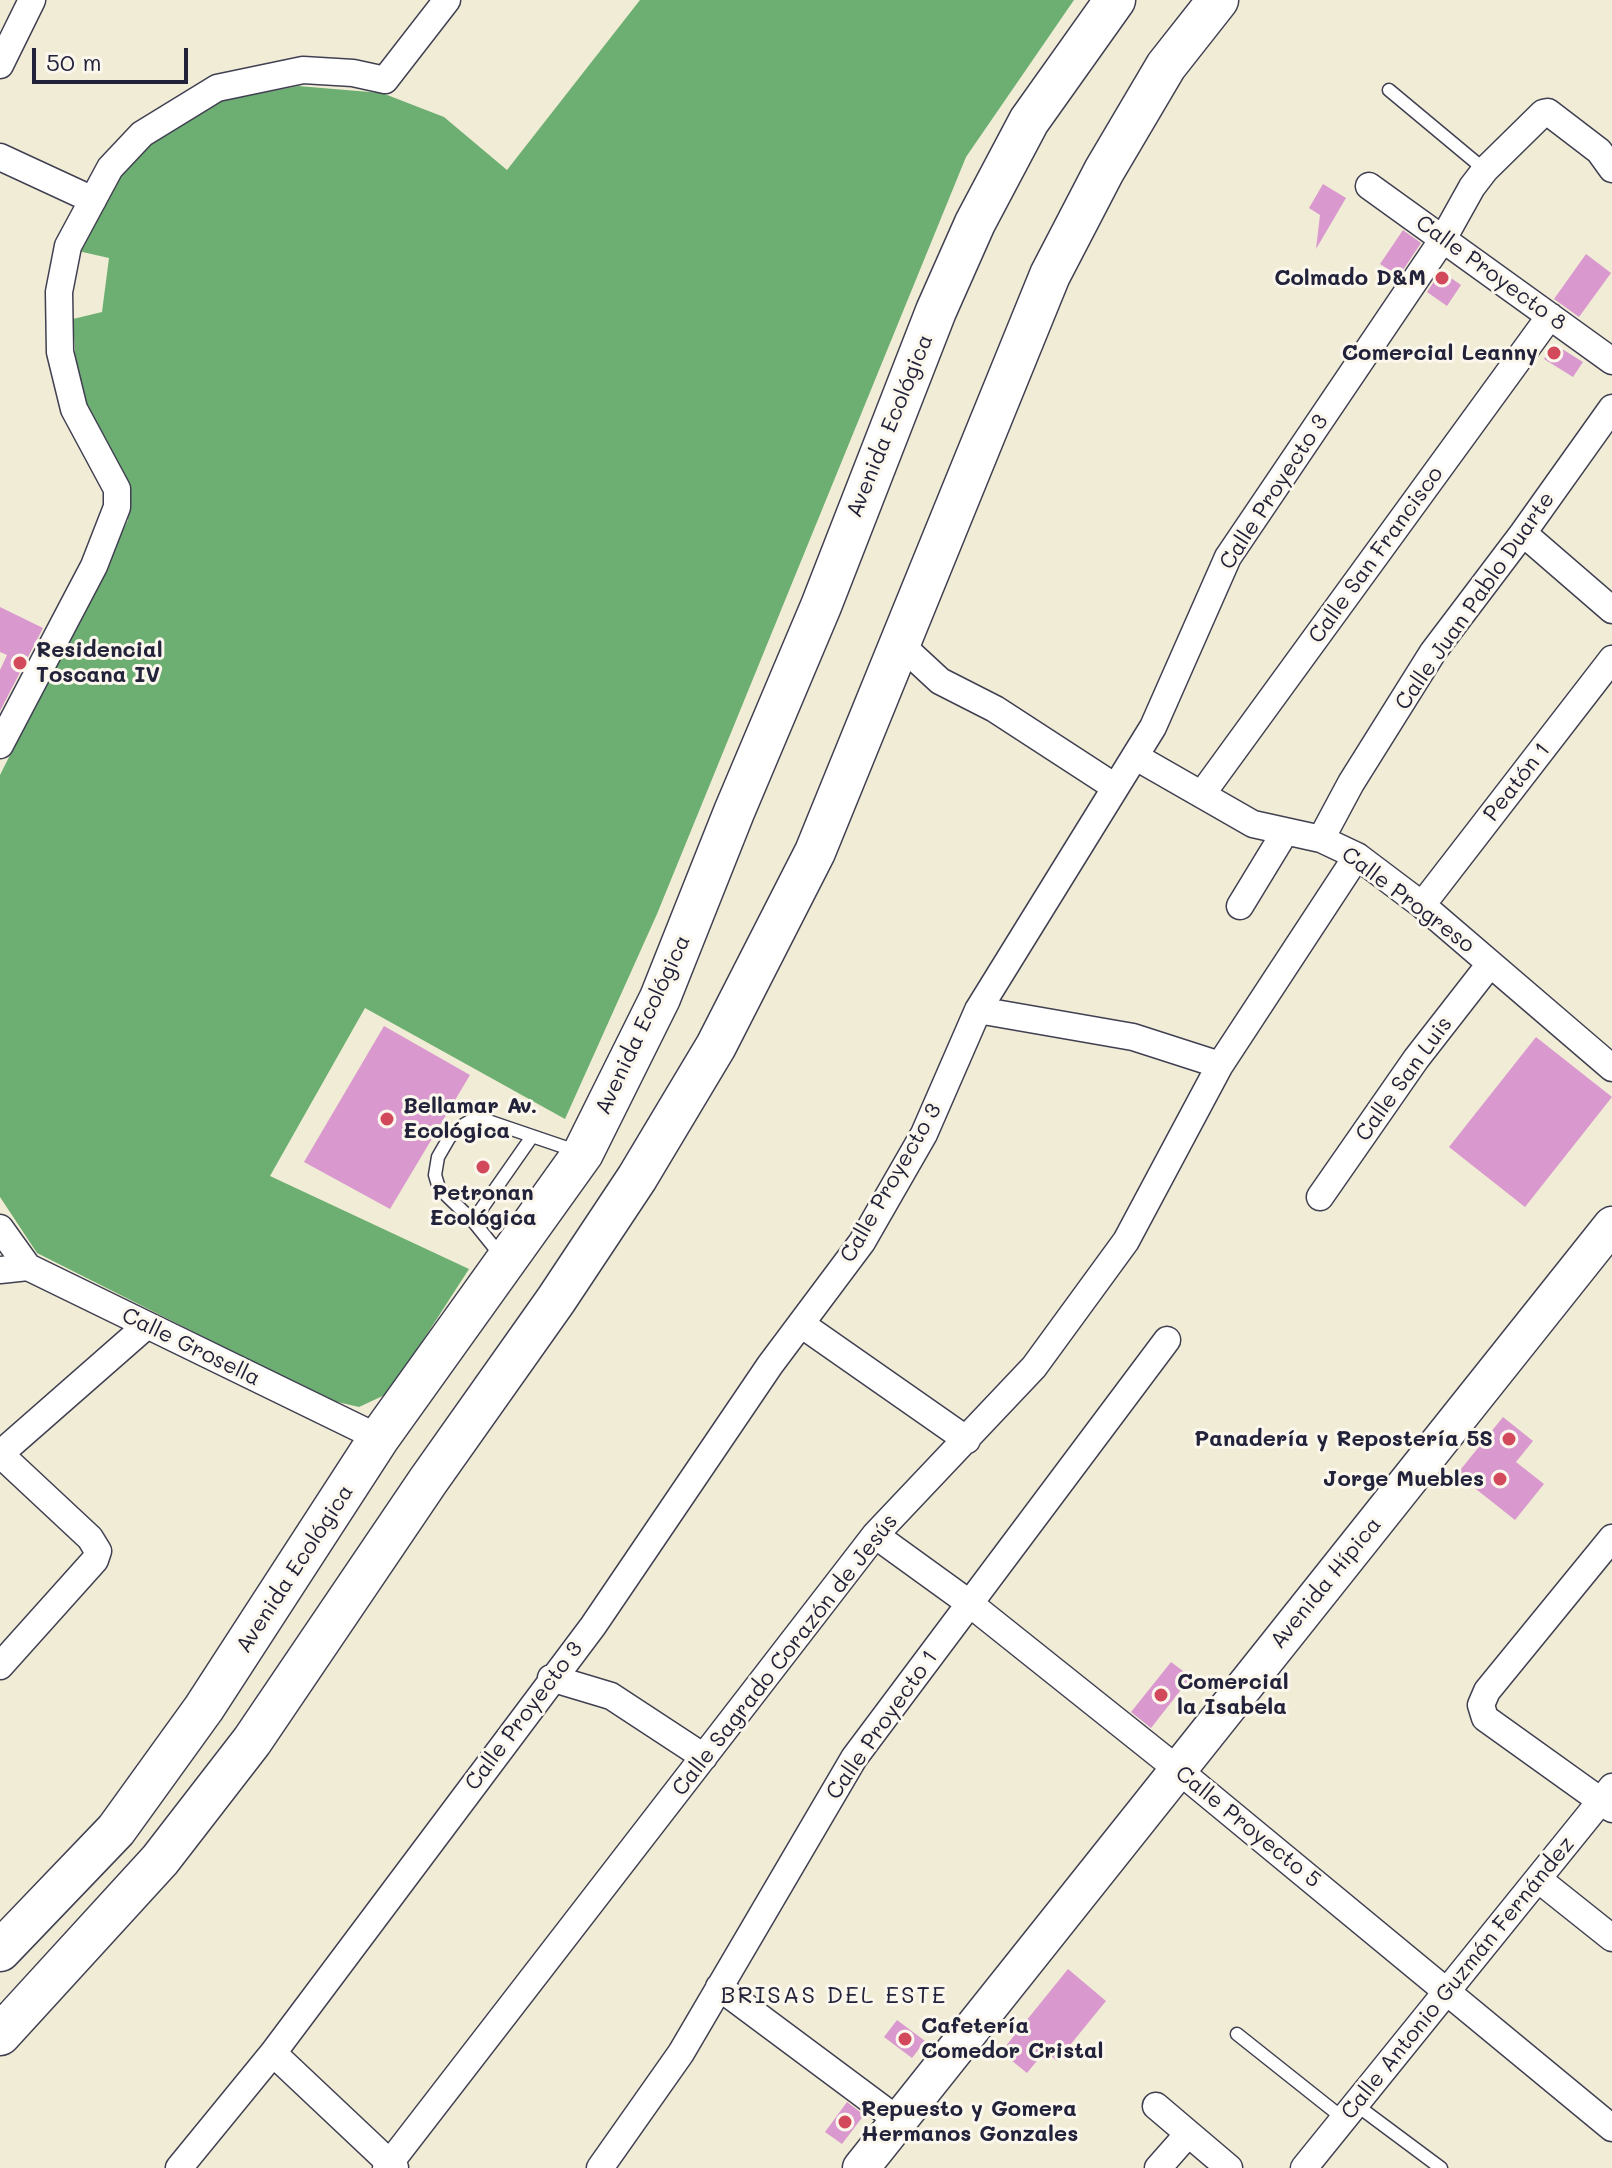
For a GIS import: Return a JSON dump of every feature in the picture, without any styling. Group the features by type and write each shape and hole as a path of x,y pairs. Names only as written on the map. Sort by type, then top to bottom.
{"main road":[{"name":"Avenida Ecológica","path":"0,1951 116,1830 204,1708 379,1438 583,1153 660,998 821,606 895,410 975,223 1029,121 1115,0"},
{"path":"0,2035 160,1860 252,1741 428,1481 556,1300 629,1190 716,1046 815,852 1050,275 1104,171 1166,66 1218,0"}],"street":[{"path":"0,65 32,0"},
{"path":"0,745 94,566 117,507 117,489 74,409 60,352 59,292 68,246 110,168 142,134 217,88 303,70 353,73 385,80 447,0"},
{"name":"Calle Proyecto 3","path":"179,2168 273,2053 551,1678 593,1626 770,1365 862,1242 924,1134 978,1010 1153,727 1228,557 1443,239 1472,187 1539,115 1548,112 1608,156"},
{"path":"0,157 93,200"},
{"name":"Calle Proyecto 8","path":"1369,186 1612,361"},
{"name":"Calle San Francisco","path":"1202,794 1550,316"},
{"name":"Calle Juan Pablo Duarte","path":"1321,839 1351,783 1433,652 1612,408"},
{"path":"1523,533 1612,610"},
{"path":"900,644 940,681 995,709 1115,787"},
{"name":"Peatón 1","path":"1422,905 1612,659"},
{"name":"Calle Progreso","path":"1136,757 1253,824 1321,839 1357,856 1422,905 1612,1068"},
{"path":"1240,906 1285,832"},
{"name":"Calle Sagrado Corazón de Jesús","path":"390,2166 875,1535 1034,1367 1126,1241 1220,1065 1357,856"},
{"name":"Calle San Luis","path":"1320,1197 1416,1059 1490,964"},
{"path":"978,1010 1133,1037 1220,1065"},
{"name":"Avenida Hípica","path":"861,2168 1612,1225"},
{"path":"0,1228 28,1267 0,1270"},
{"name":"Calle Grosella","path":"28,1267 379,1438"},
{"path":"801,1324 967,1440"},
{"path":"0,1666 95,1560 98,1551 90,1538 0,1454 146,1326"},
{"name":"Calle Proyecto 1","path":"600,2168 681,2053 854,1758 1167,1340"},
{"name":"Calle Proyecto 5","path":"875,1535 969,1603 1177,1769 1612,2128"},
{"path":"1608,1799 1485,1718 1481,1705 1487,1691 1612,1538"},
{"path":"551,1678 611,1696 704,1757"},
{"name":"Calle Antonio Guzmán Fernández","path":"1304,2168 1538,1879 1608,1799"},
{"path":"1538,1879 1612,1938"},
{"path":"719,1987 899,2121"},
{"path":"273,2053 390,2166"},
{"path":"1156,2106 1229,2168"},
{"path":"1158,2168 1188,2134"}],"lane":[{"path":"1389,90 1485,170"},
{"path":"506,1263 473,1221 439,1188 435,1175 438,1157 449,1138 472,1120 485,1120 583,1153"},
{"path":"473,1221 531,1138"},
{"path":"1237,2034 1441,2168"}],"green space":[{"path":"640,0 1074,0 966,157 657,914 565,1119 365,1008 270,1176 469,1269 389,1393 359,1407 329,1400 37,1253 0,1197 0,775 128,520 96,461 76,369 73,319 102,312 109,258 78,251 115,173 149,141 220,101 298,86 382,93 444,117 507,170"}],"building":[{"path":"1323,184 1346,198 1316,249 1320,215 1309,208"},
{"path":"1403,230 1421,243 1399,276 1380,264"},
{"path":"1586,254 1611,273 1579,317 1554,299"},
{"path":"1441,271 1461,285 1447,306 1427,292"},
{"path":"1554,344 1583,362 1573,377 1544,359"},
{"name":"Residencial Toscana IV","path":"0,607 43,628 0,711 0,670 7,655 0,652"},
{"name":"Bellamar Av. Ecológica","path":"384,1026 470,1075 390,1209 304,1162"},
{"path":"1536,1037 1612,1097 1525,1207 1449,1147"},
{"name":"Jorge Muebles","path":"1503,1417 1533,1441 1516,1462 1544,1484 1515,1520 1457,1474"},
{"name":"Comercial la Isabela","path":"1171,1662 1191,1677 1151,1728 1131,1712"},
{"path":"1068,1969 1106,2001 1057,2061 1045,2051 1027,2073 1001,2052"},
{"name":"Cafetería Comedor Cristal","path":"897,2020 925,2041 912,2058 884,2037"},
{"name":"Repuesto y Gomera Hermanos Gonzales","path":"847,2102 864,2115 842,2144 825,2132"}],"place":[{"name":"Colmado D&M","path":"1442,278"},
{"name":"Comercial Leanny","path":"1554,353"},
{"name":"Residencial Toscana IV","path":"20,663"},
{"name":"Bellamar Av. Ecológica","path":"387,1119"},
{"name":"Petronan Ecológica","path":"483,1167"},
{"name":"Panadería y Repostería 5S","path":"1509,1439"},
{"name":"Jorge Muebles","path":"1500,1479"},
{"name":"Comercial la Isabela","path":"1161,1695"},
{"name":"Cafetería Comedor Cristal","path":"905,2039"},
{"name":"Repuesto y Gomera Hermanos Gonzales","path":"845,2122"}],"district":[{"name":"BRISAS DEL ESTE","path":"834,1996"}]}
